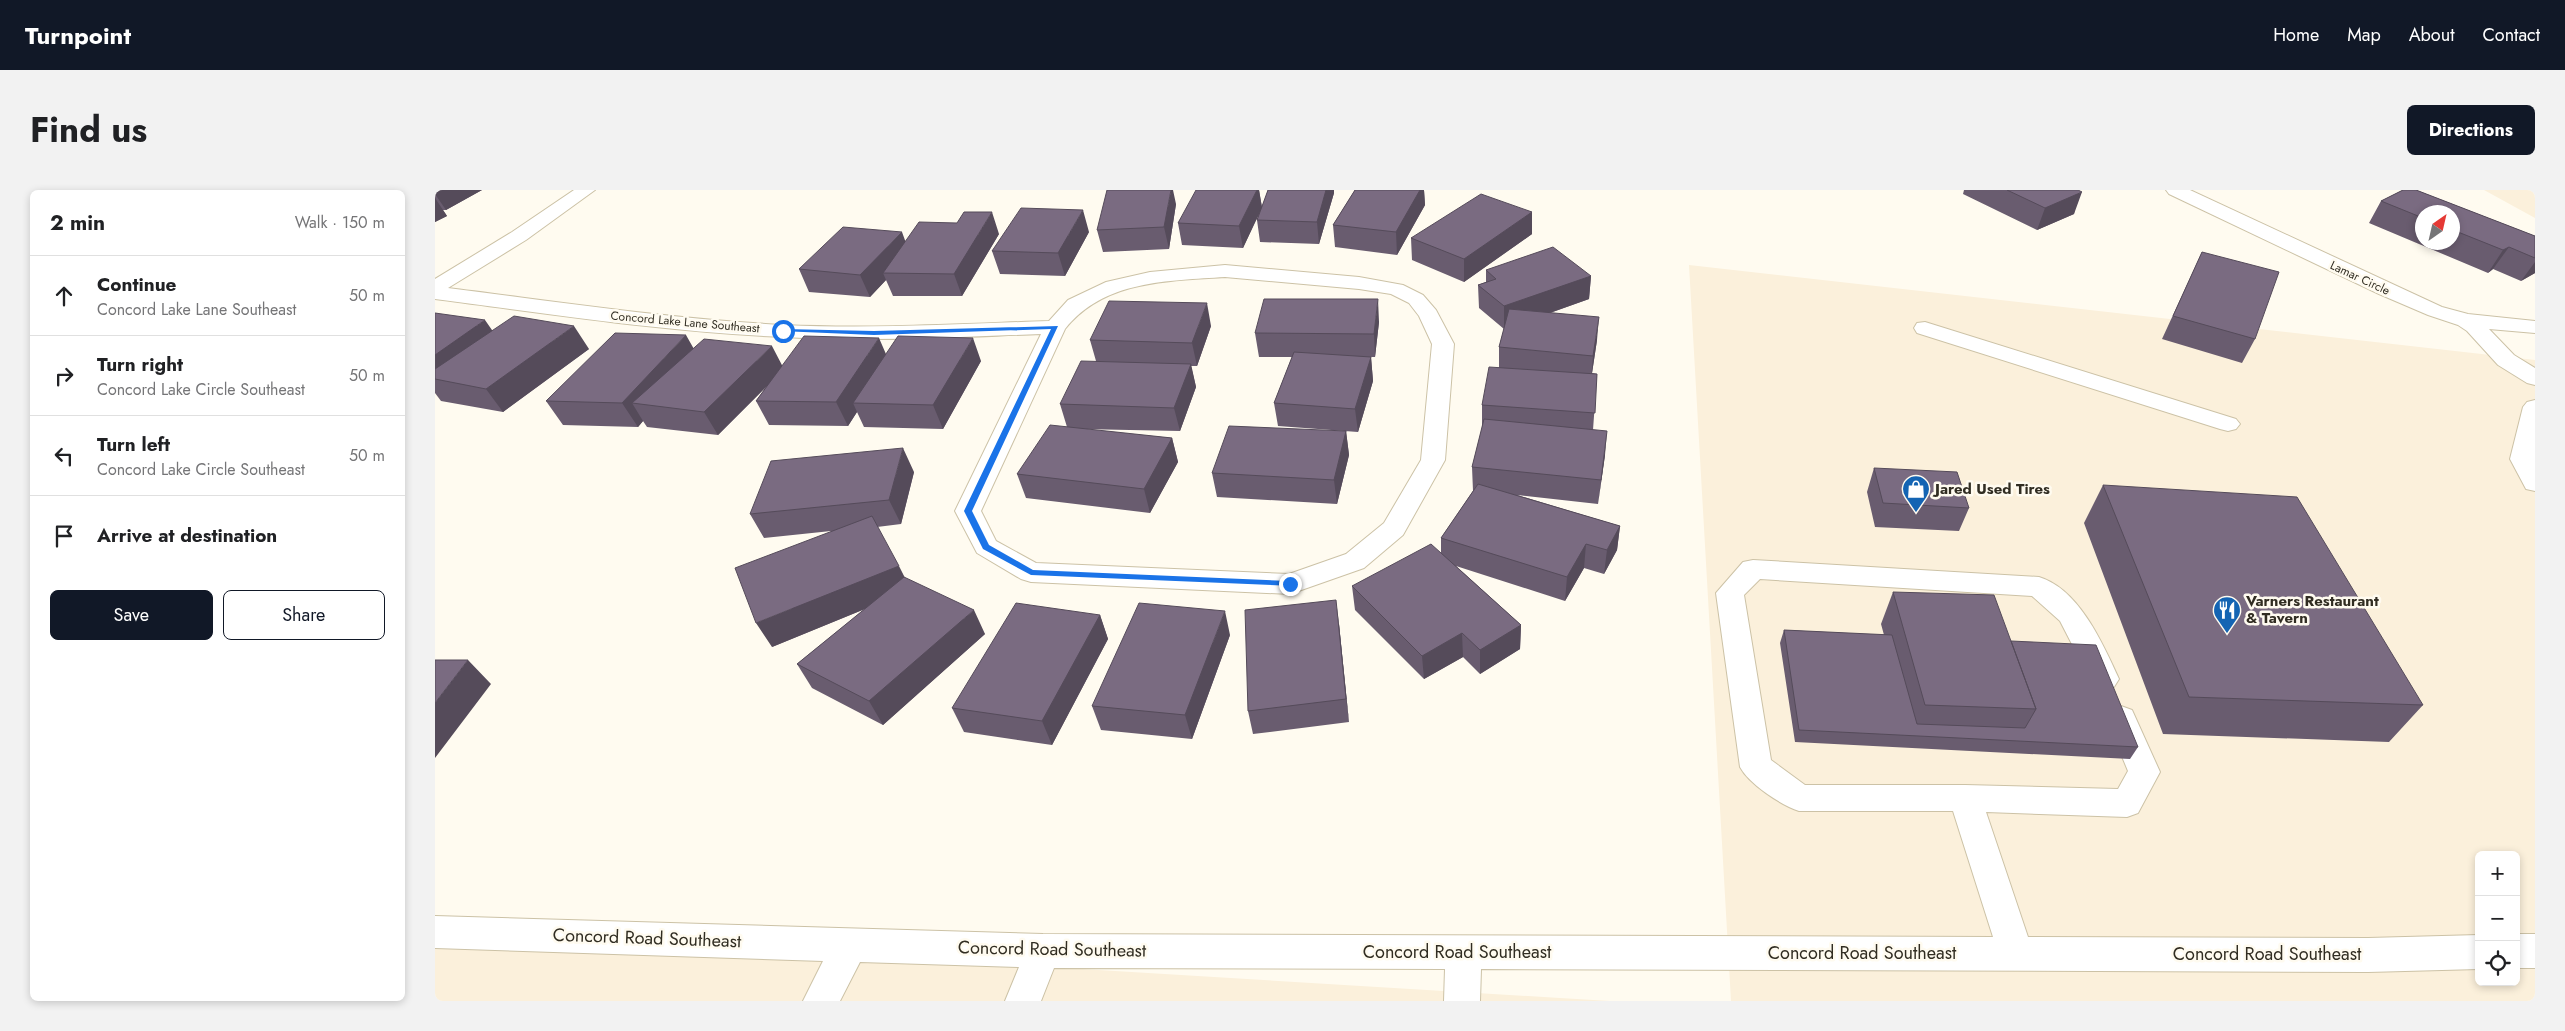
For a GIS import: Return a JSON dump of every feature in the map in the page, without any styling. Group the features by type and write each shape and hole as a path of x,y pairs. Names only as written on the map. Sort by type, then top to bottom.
{"street":[{"path":"435,288 519,236 585,190"},
{"name":"Lamar Circle","path":"2175,190 2386,290 2435,311 2466,320 2475,326 2507,360 2535,378"},
{"path":"1225,272 1359,283 1396,289 1416,299 1429,314 1443,344 1433,460 1394,529 1355,561 1290,584 1031,572 986,547 968,511 1055,327 1077,303 1117,284 1165,275 1225,272"},
{"name":"Concord Lake Lane Southeast","path":"435,293 665,321 783,331 874,333 1055,327"},
{"path":"2466,320 2535,327"},
{"path":"1925,328 2228,424"},
{"path":"2535,407 2522,459 2535,483"},
{"path":"1753,569 2039,586 2070,614 2092,652 2144,772 2127,804 1965,798 1799,798 1756,767 1730,593 1753,569"},
{"path":"1965,798 2015,954"},
{"name":"Concord Road Southeast","path":"435,932 1043,951 2015,954 2475,952"},
{"path":"821,1001 851,944"},
{"path":"1023,1001 1043,951"},
{"path":"2520,951 2535,951"},
{"path":"1462,1001 1464,952"}],"shaded area":[{"path":"2484,190 2535,190 2535,218"},
{"path":"1689,265 2535,360 2535,1001 1731,1001"},
{"path":"435,930 1560,998 1610,1001 435,1001"}],"building":[{"path":"1107,190 1171,190 1164,227 1097,230"},
{"path":"1196,190 1257,190 1239,226 1178,223"},
{"path":"1268,190 1326,190 1317,222 1257,220"},
{"path":"1355,190 1420,190 1396,232 1333,225"},
{"path":"2007,190 2078,190 2082,192 2045,208"},
{"path":"2403,190 2416,190 2455,205 2415,205 2415,215 2381,201"},
{"path":"1481,194 1532,212 1464,259 1411,238"},
{"path":"2460,207 2535,236 2535,258 2509,247 2503,250 2460,233"},
{"path":"1021,208 1083,210 1058,253 992,251"},
{"path":"964,212 992,212 954,274 883,273 919,222 957,223"},
{"path":"843,227 902,232 860,275 799,269"},
{"path":"1553,247 1591,276 1504,306 1478,285 1496,279 1486,270"},
{"path":"2202,252 2279,272 2255,339 2173,316"},
{"path":"1264,299 1378,299 1374,334 1255,333"},
{"path":"1109,301 1207,303 1192,343 1090,340"},
{"path":"1509,309 1599,317 1593,356 1499,347"},
{"path":"435,313 485,320 435,355"},
{"path":"514,316 574,326 486,389 435,379 435,369"},
{"path":"615,333 686,335 622,403 546,401"},
{"path":"804,336 879,338 836,402 756,401"},
{"path":"898,336 973,338 933,405 853,403"},
{"path":"704,339 772,346 704,412 632,403"},
{"path":"1294,352 1371,357 1355,409 1274,403"},
{"path":"1081,361 1191,364 1174,408 1060,404"},
{"path":"1489,367 1597,374 1595,413 1482,405"},
{"path":"1484,419 1607,431 1601,480 1472,467"},
{"path":"1050,425 1172,438 1144,489 1017,474"},
{"path":"1229,426 1346,431 1334,480 1212,473"},
{"path":"903,448 889,500 750,514 771,461"},
{"path":"1874,468 1957,472 1969,508 1883,503"},
{"path":"1478,484 1620,526 1607,550 1586,544 1567,577 1441,538"},
{"name":"Varners Restaurant & Tavern","path":"2103,485 2297,497 2423,705 2189,697"},
{"path":"872,516 899,566 756,623 735,568"},
{"path":"1431,544 1521,625 1480,650 1462,633 1422,656 1352,586"},
{"path":"904,577 974,610 869,701 797,664"},
{"path":"1893,592 1994,595 2036,709 1925,705"},
{"path":"1336,600 1346,699 1248,711 1245,610"},
{"path":"1016,603 1100,615 1042,721 952,708"},
{"path":"1139,603 1225,611 1185,715 1092,706"},
{"path":"1784,630 1892,635 1917,724 2025,728 2036,709 2011,641 2096,645 2138,747 1799,730"},
{"path":"435,660 468,660 435,703"}],"place":[{"name":"Jared Used Tires","path":"1916,513"},
{"name":"Varners Restaurant & Tavern","path":"2227,634"}],"route":[{"path":"783,331 874,333 1055,327 968,511 986,547 1031,572 1290,584"}]}
